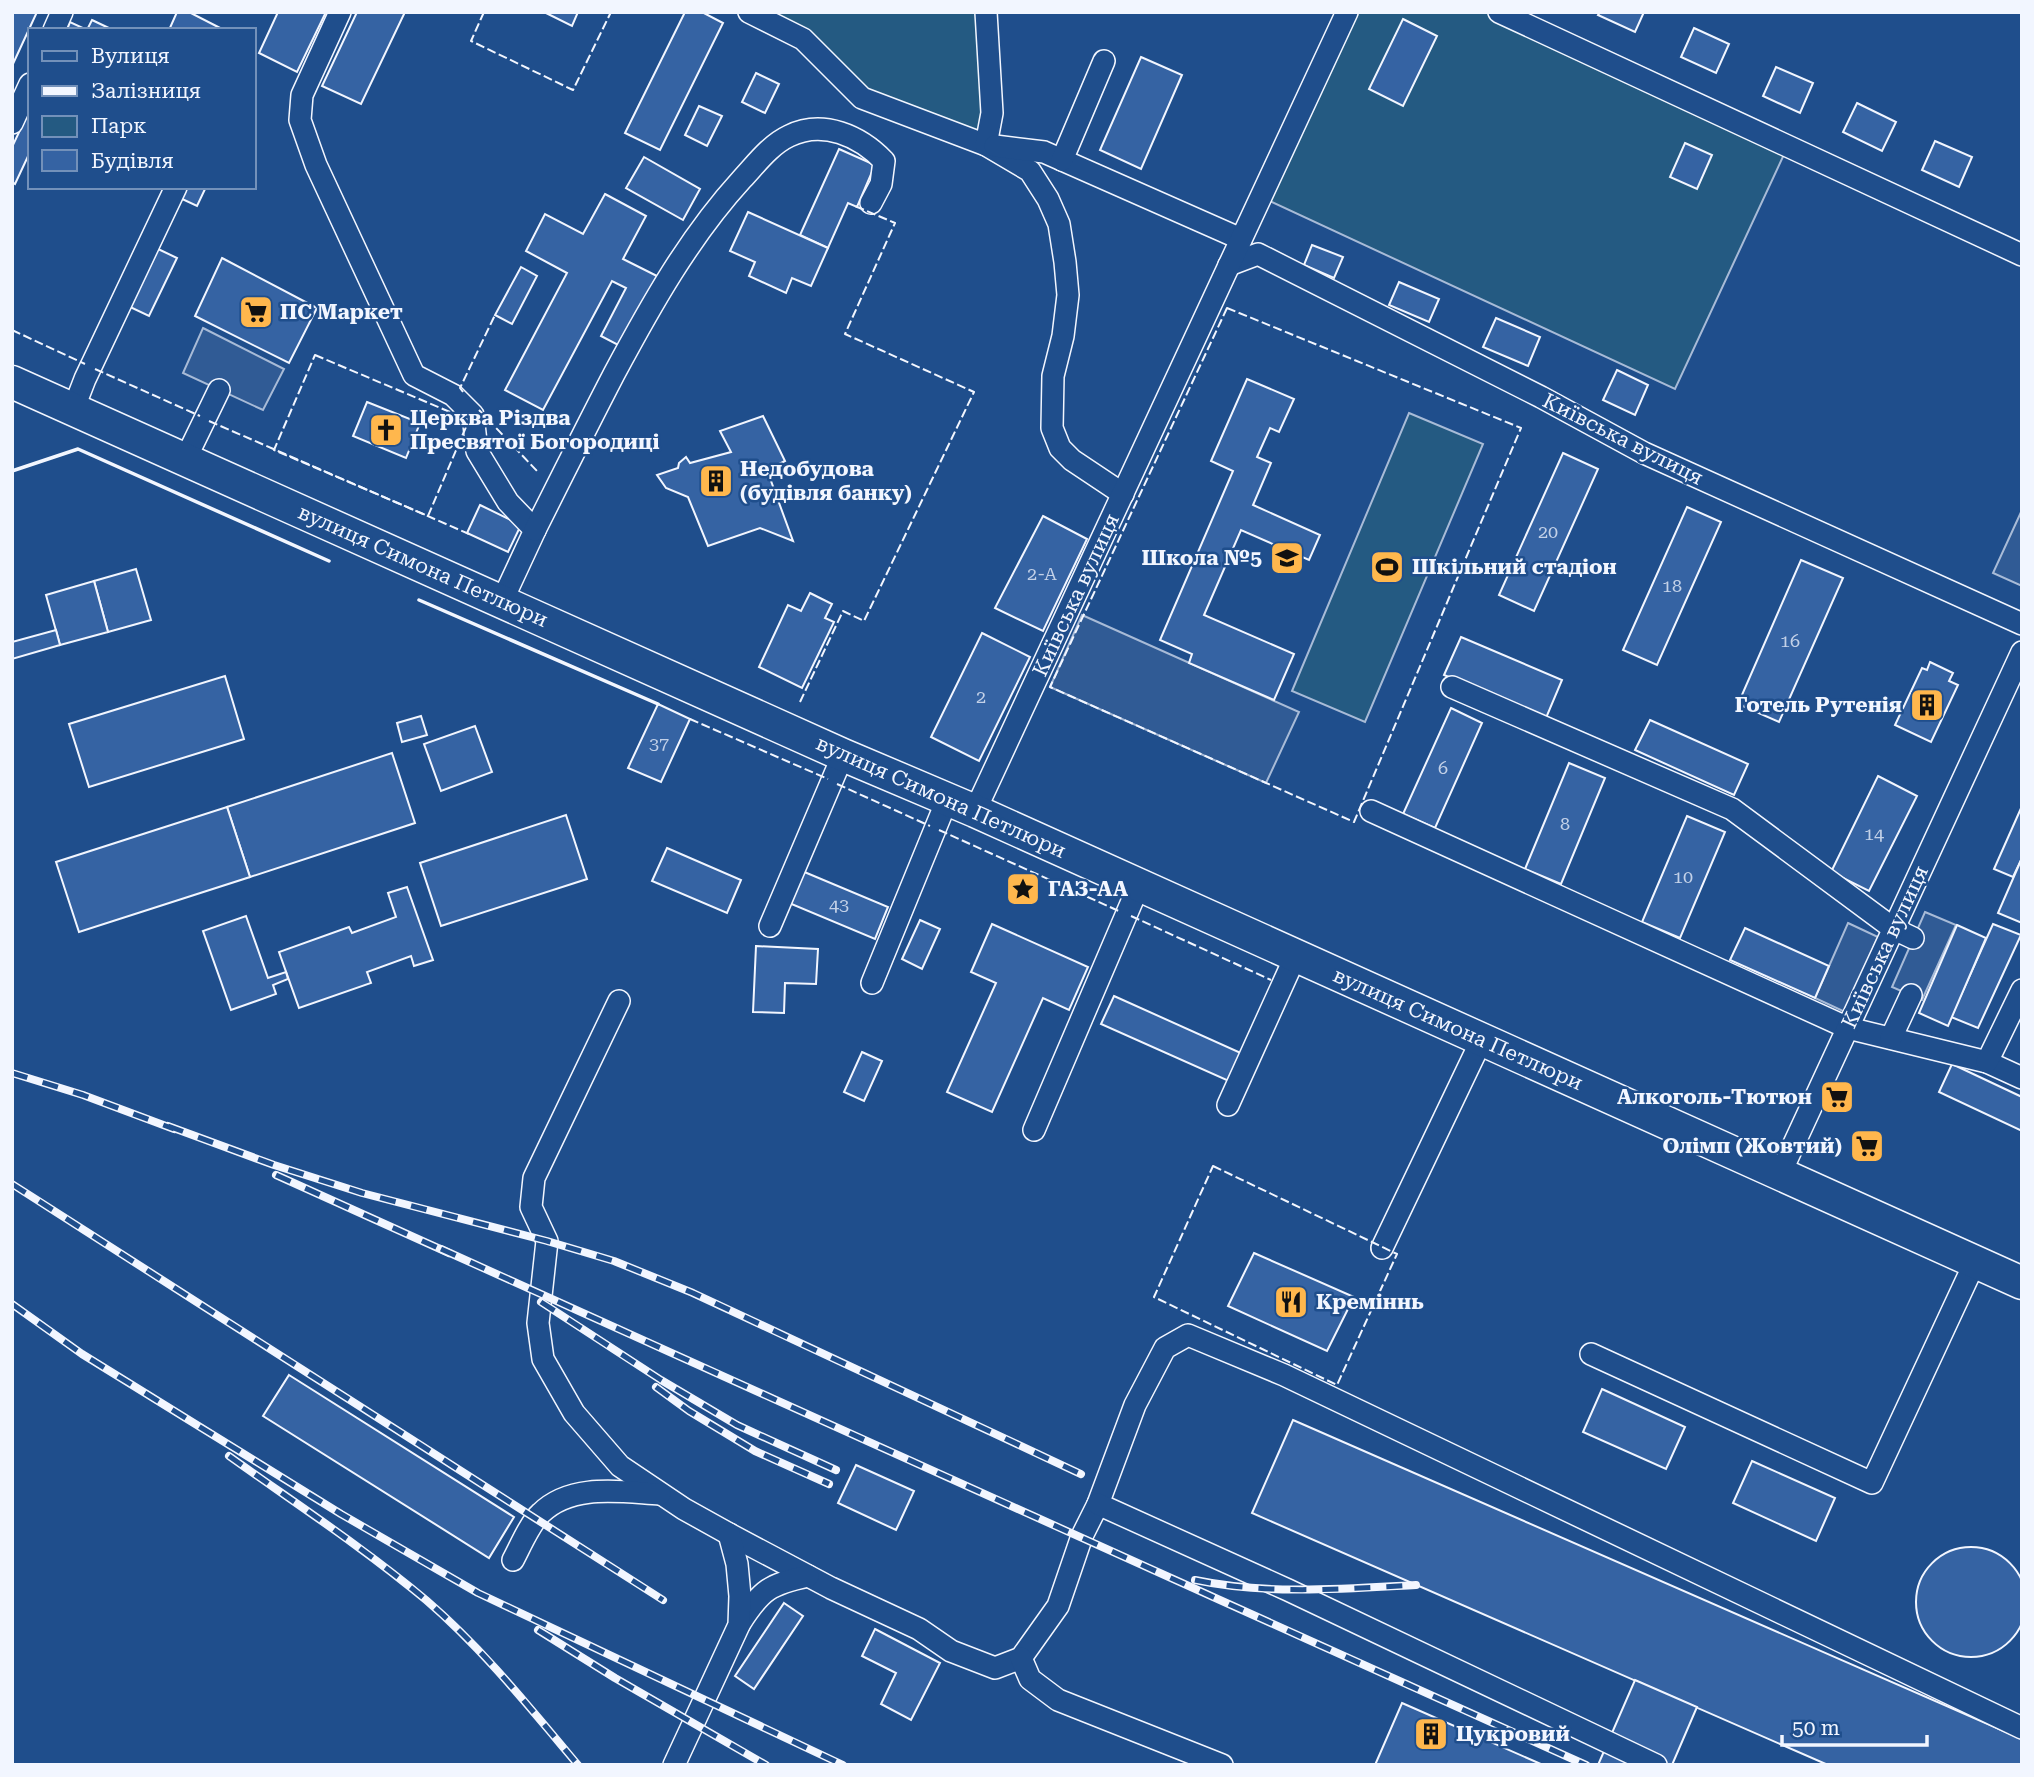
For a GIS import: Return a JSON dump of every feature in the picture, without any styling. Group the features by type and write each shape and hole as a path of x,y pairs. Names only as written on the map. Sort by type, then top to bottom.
{"highway":[{"name":"вулиця Симона Петлюри","path":"12,382 1296,955 2022,1283"}],"street":[{"path":"55,28 62,12"},
{"path":"340,12 302,95 300,120 316,165 414,376 453,395 474,415 477,451 508,502 535,530"},
{"path":"749,12 803,38 862,98 985,145 1030,171 1048,199 1059,224 1068,295 1063,336 1053,376 1052,428 1060,448 1066,454 1123,494"},
{"path":"985,145 992,113 986,12"},
{"name":"Київська вулиця","path":"872,983 961,805 1123,494 1347,12"},
{"path":"1499,12 2022,255"},
{"path":"1062,160 1104,61"},
{"path":"12,123 28,88"},
{"path":"502,601 535,530 650,306 694,239 729,194 767,152 789,136 818,128 836,131 851,138 872,149 884,161 881,184 871,203"},
{"path":"985,145 1044,152 1241,239"},
{"path":"73,410 85,379 175,189"},
{"name":"Київська вулиця","path":"1229,265 1258,254 1541,397 1644,453 2022,624"},
{"path":"185,460 219,390"},
{"name":"Київська вулиця","path":"1780,1174 1894,929 2015,686 2022,652"},
{"path":"1452,687 1732,809 1894,929 1913,938"},
{"path":"770,926 844,755"},
{"path":"1371,811 1848,1028 1987,1062 2022,1078"},
{"path":"1034,1130 1139,885"},
{"path":"1228,1105 1296,955"},
{"path":"1987,1062 2022,989"},
{"path":"1891,1038 1911,995"},
{"path":"619,1001 534,1178 531,1207 547,1241 538,1323 544,1359 574,1413 620,1466 729,1534 808,1576 919,1629 951,1651 995,1668 1021,1658 1059,1606 1082,1536 1098,1504 1135,1405 1166,1348 1188,1335 1284,1375 2022,1728"},
{"path":"1382,1248 1482,1039"},
{"path":"1591,1354 1872,1483 1975,1262"},
{"path":"513,1560 540,1514 569,1495 610,1491 662,1494"},
{"path":"1098,1504 1248,1571 1656,1765"},
{"path":"729,1534 738,1574 739,1625"},
{"path":"674,1765 739,1625 755,1600 778,1583 808,1576"},
{"path":"1021,1658 1030,1679 1058,1700 1222,1765"}],"green space":[{"path":"749,12 986,12 986,145 862,98 803,39"},
{"path":"1347,12 1499,12 1787,148 1675,389 1261,197"},
{"name":"Шкільний стадіон","path":"1409,413 1483,444 1365,722 1292,691"}],"shaded area":[{"path":"203,328 284,369 263,410 183,373"},
{"path":"2022,510 2022,586 1993,573"},
{"path":"1082,615 1299,712 1266,783 1050,687"},
{"path":"1925,912 1956,925 1922,1000 1892,987"},
{"path":"1848,923 1878,937 1845,1012 1815,998"}],"building":[{"path":"12,12 37,12 28,28 12,66"},
{"path":"177,12 189,12 220,28 170,28"},
{"path":"278,12 326,12 297,72 259,53"},
{"path":"357,12 405,12 361,104 322,86"},
{"path":"544,12 578,12 572,26"},
{"path":"685,12 702,12 723,23 660,150 625,133"},
{"path":"1600,12 1644,12 1635,32 1598,15"},
{"path":"1403,19 1437,36 1403,106 1369,89"},
{"path":"92,20 109,28 88,28"},
{"path":"70,22 83,28 68,28"},
{"path":"1694,28 1729,44 1716,73 1681,57"},
{"path":"1141,57 1182,75 1141,169 1100,150"},
{"path":"1776,67 1813,83 1800,113 1763,96"},
{"path":"756,73 779,84 765,113 742,102"},
{"path":"1857,103 1896,122 1882,151 1843,132"},
{"path":"699,106 722,116 707,146 685,135"},
{"path":"28,113 28,156 15,184 12,182 12,147"},
{"path":"1935,141 1972,157 1959,187 1922,170"},
{"path":"1685,143 1712,155 1697,189 1670,177"},
{"path":"839,149 875,165 857,207 848,203 828,248 800,235"},
{"path":"644,157 700,189 683,220 626,188"},
{"path":"185,189 205,189 197,206 180,198"},
{"path":"605,194 646,216 623,259 657,276 620,346 601,336 626,288 612,281 543,410 505,390 567,273 526,251 545,214 583,234"},
{"path":"748,212 828,248 811,286 792,278 786,293 749,276 755,262 730,251"},
{"path":"1312,245 1343,257 1334,278 1304,265"},
{"path":"156,248 177,258 149,316 128,306"},
{"name":"ПС Маркет","path":"222,258 317,308 289,363 195,316"},
{"path":"521,267 537,276 512,324 495,315"},
{"path":"1399,282 1439,299 1429,322 1389,305"},
{"path":"1496,318 1540,337 1528,366 1483,347"},
{"path":"1617,370 1648,385 1635,415 1603,400"},
{"path":"1247,379 1294,399 1279,432 1270,428 1257,457 1271,463 1253,505 1320,535 1309,560 1241,530 1204,615 1294,654 1274,700 1189,663 1192,654 1160,640 1233,471 1211,461"},
{"name":"Церква Різдва Пресвятої Богородиці","path":"367,402 420,423 406,458 353,436"},
{"name":"Недобудова (будівля банку)","path":"763,416 785,461 767,470 793,541 760,528 708,546 688,497 666,488 657,475 678,468 679,463 686,457 690,463 731,452 720,431"},
{"path":"1563,453 1598,469 1534,611 1499,595"},
{"path":"480,505 521,525 508,552 467,533"},
{"path":"1687,507 1721,522 1657,665 1623,650"},
{"path":"1043,516 1087,539 1043,631 995,608"},
{"path":"1801,560 1843,578 1779,722 1738,704"},
{"path":"136,569 151,620 108,632 94,581"},
{"path":"94,581 108,632 60,645 46,595"},
{"path":"810,593 832,604 825,618 834,622 802,688 759,667 788,605 801,611"},
{"path":"56,630 60,645 12,659 12,642"},
{"path":"982,633 1030,657 979,761 931,737"},
{"path":"1461,637 1562,680 1546,718 1444,675"},
{"name":"Готель Рутенія","path":"1930,662 1953,673 1949,681 1958,685 1931,742 1895,725 1922,668 1927,670"},
{"path":"225,676 244,739 89,787 69,724"},
{"path":"658,704 690,719 661,782 628,768"},
{"path":"1451,708 1482,723 1435,828 1403,814"},
{"path":"421,716 427,735 402,742 397,723"},
{"path":"1650,720 1748,764 1734,795 1635,750"},
{"path":"475,726 492,772 441,791 424,744"},
{"path":"392,753 415,823 250,877 227,807"},
{"path":"1569,763 1605,778 1561,884 1525,869"},
{"path":"1878,776 1917,796 1869,891 1831,872"},
{"path":"2022,806 2022,858 2013,877 1994,869"},
{"path":"227,807 250,877 79,932 56,862"},
{"path":"566,815 587,879 441,926 420,863"},
{"path":"1687,816 1725,832 1680,938 1642,922"},
{"path":"667,848 741,880 727,913 652,881"},
{"path":"2022,858 2022,923 1998,913"},
{"path":"802,871 888,907 875,939 789,903"},
{"path":"407,887 433,960 414,966 411,956 367,972 371,983 299,1008 279,952 349,927 352,933 396,917 388,893"},
{"path":"246,916 268,978 286,972 288,979 273,985 276,994 231,1010 203,931"},
{"path":"920,920 940,929 922,969 902,959"},
{"path":"992,924 1088,967 1069,1010 1043,998 992,1112 947,1092 996,983 971,972"},
{"path":"1993,924 2021,935 1978,1028 1951,1017"},
{"path":"1957,925 1986,938 1948,1026 1919,1013"},
{"path":"1745,928 1829,966 1815,998 1730,960"},
{"path":"756,946 818,949 816,984 785,983 784,1013 753,1012"},
{"path":"1114,996 1243,1054 1231,1082 1101,1024"},
{"path":"862,1052 882,1061 864,1101 844,1092"},
{"path":"1952,1064 2022,1097 2022,1131 1939,1092"},
{"name":"Алкоголь-Тютюн","path":"1836,1086 1845,1091 1838,1107 1829,1103"},
{"name":"Олімп (Жовтий)","path":"1866,1136 1875,1140 1868,1157 1858,1152"},
{"name":"Креміннь","path":"1254,1253 1354,1297 1327,1351 1228,1306"},
{"path":"289,1375 514,1517 489,1558 263,1416"},
{"path":"1602,1389 1685,1427 1666,1469 1583,1432"},
{"path":"1293,1420 2022,1739 2022,1765 1828,1765 1252,1513"},
{"path":"1752,1461 1835,1498 1816,1541 1733,1503"},
{"path":"856,1465 914,1491 896,1530 838,1503"},
{"path":"1971,1547 1992,1551 2010,1563 2022,1581 2026,1602 2022,1623 2010,1641 1992,1653 1971,1657 1950,1653 1932,1641 1920,1623 1916,1602 1920,1581 1932,1563 1950,1551"},
{"path":"784,1603 803,1616 754,1689 735,1676"},
{"path":"875,1629 940,1663 911,1720 881,1704 896,1673 862,1656"},
{"path":"1635,1680 1697,1707 1672,1765 1598,1765"},
{"name":"Цукровий","path":"1402,1703 1543,1765 1375,1765"}],"railway":[{"path":"12,1073 83,1095 174,1129"},
{"path":"168,1126 274,1165 362,1193 614,1261 693,1293 1081,1474"},
{"path":"276,1175 449,1253"},
{"path":"12,1184 663,1600"},
{"path":"441,1249 1586,1765"},
{"path":"541,1302 661,1380 737,1425 836,1470"},
{"path":"12,1304 82,1354 341,1514 478,1593 843,1765"},
{"path":"656,1387 689,1411 755,1451 829,1484"},
{"path":"229,1456 354,1544 426,1600 486,1659 578,1765"},
{"path":"1195,1580 1277,1589 1416,1585"},
{"path":"538,1630 766,1765"}],"fence":[{"path":"484,12 471,41 573,90 611,12"},
{"path":"800,702 843,611 864,621 974,392 845,334 895,223 855,206"},
{"path":"1227,308 1521,428 1354,822 1050,687 1227,308"},
{"path":"463,392 460,388 495,315"},
{"path":"12,330 85,364"},
{"path":"315,355 469,420 428,516 274,450 315,355"},
{"path":"95,369 200,416"},
{"path":"479,410 537,471"},
{"path":"209,421 469,534"},
{"path":"690,719 828,779"},
{"path":"837,784 930,826"},
{"path":"939,830 1121,912"},
{"path":"1131,916 1271,980"},
{"path":"1213,1166 1397,1254 1337,1385 1154,1297 1213,1166"}],"wall":[{"path":"12,471 78,449 329,561"},
{"path":"419,600 658,704"}],"place":[{"name":"ПС Маркет","path":"256,312"},
{"name":"Церква Різдва Пресвятої Богородиці","path":"386,430"},
{"name":"Недобудова (будівля банку)","path":"716,481"},
{"name":"Школа №5","path":"1287,558"},
{"name":"Шкільний стадіон","path":"1387,567"},
{"name":"Готель Рутенія","path":"1927,705"},
{"name":"ГАЗ-АА","path":"1023,889"},
{"name":"Алкоголь-Тютюн","path":"1837,1097"},
{"name":"Олімп (Жовтий)","path":"1867,1146"},
{"name":"Креміннь","path":"1291,1302"},
{"name":"Цукровий","path":"1431,1734"}]}
